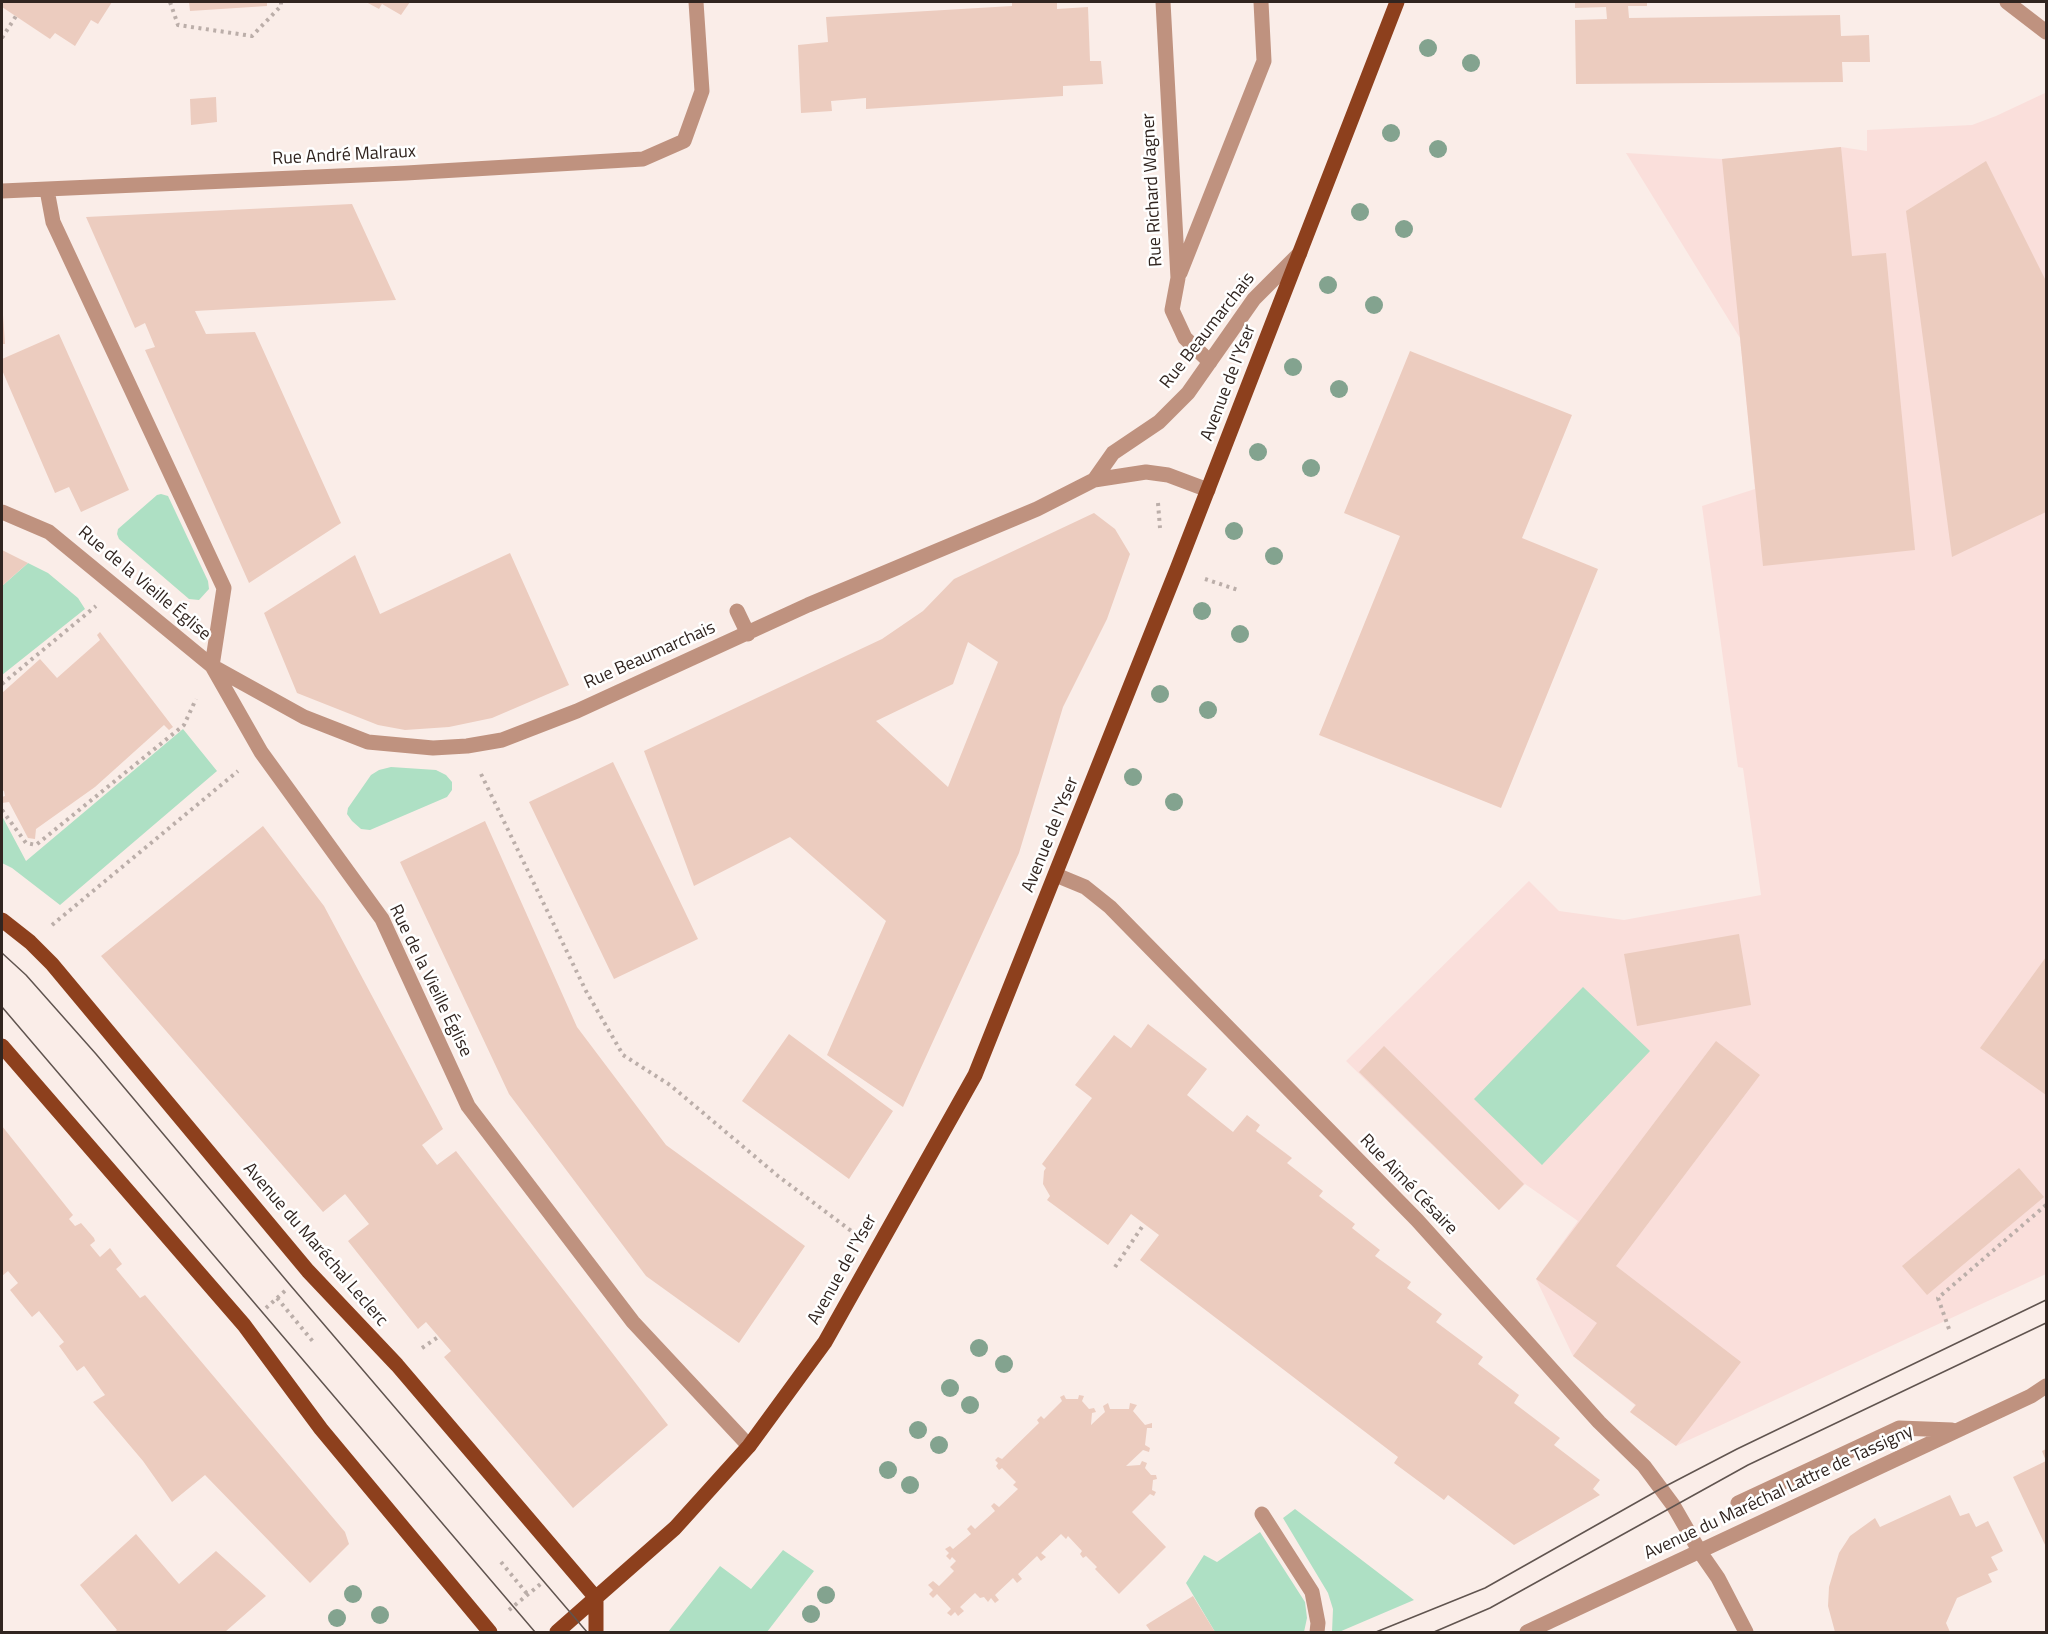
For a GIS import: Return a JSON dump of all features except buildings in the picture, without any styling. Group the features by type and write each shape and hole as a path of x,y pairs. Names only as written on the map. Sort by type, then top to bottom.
{"main road":[{"name":"Avenue de l'Yser","path":"557,1632 675,1528 750,1446 825,1342 975,1075 1208,490 1397,2"},
{"name":"Avenue du Maréchal Leclerc","path":"2,920 30,942 52,964 308,1271 397,1365 596,1598"},
{"path":"2,1046 244,1325 321,1429 488,1631"},
{"path":"596,1598 596,1632"}],"street":[{"name":"Rue André Malraux","path":"2,191 406,173 643,159 684,141 702,91 696,2"},
{"name":"Rue Richard Wagner","path":"1163,2 1178,278 1172,309 1185,338 1210,362"},
{"path":"1178,278 1264,61 1261,2"},
{"path":"2007,2 2046,32"},
{"path":"47,190 53,222 224,588 212,666"},
{"name":"Rue Beaumarchais","path":"1094,480 1113,453 1159,422 1188,393 1254,299 1300,253"},
{"name":"Rue Beaumarchais","path":"212,666 304,717 368,742 432,748 467,746 502,740 567,715 808,605 1037,509 1094,480 1146,472 1168,475 1208,490"},
{"name":"Rue de la Vieille Église","path":"2,512 50,532 212,666 261,752 382,919 468,1106 633,1322 750,1446"},
{"path":"737,611 748,634"},
{"name":"Rue Aimé Césaire","path":"1056,875 1085,887 1110,907 1417,1220 1599,1422 1644,1466 1674,1505 1700,1552 1718,1578 1746,1632"},
{"name":"Avenue du Maréchal Lattre de Tassigny","path":"1527,1632 2031,1396 2046,1386"},
{"path":"1738,1503 1899,1428 1957,1430"},
{"path":"1262,1514 1312,1592 1318,1623 1317,1632"}],"path":[{"path":"170,2 178,25 252,36 281,6 281,2"},
{"path":"2,38 16,16"},
{"path":"2,684 118,588"},
{"path":"2,810 26,843 36,845 184,725 212,666"},
{"path":"467,746 586,991 623,1055 670,1085 778,1176 876,1250"},
{"path":"30,942 261,752"},
{"path":"1949,1329 1938,1298 2046,1205"},
{"path":"1115,1267 1144,1224"},
{"path":"244,1325 308,1271"},
{"path":"277,1298 315,1344"},
{"path":"501,1562 528,1594"},
{"path":"488,1631 566,1562"}],"shaded area":[{"path":"2045,93 2046,1274 1676,1446 1630,1412 1635,1405 1573,1356 1536,1279 1578,1221 1525,1184 1499,1210 1346,1061 1529,881 1559,911 1624,920 1761,895 1743,768 1738,767 1702,506 1755,489 1740,338 1626,153 1722,159 1841,147 1867,151 1867,130 1972,125"}],"green space":[{"path":"161,494 168,496 208,581 209,589 199,600 189,599 119,539 117,534 118,529"},
{"path":"28,563 48,573 78,598 85,609 2,675 2,586"},
{"path":"183,729 217,771 60,905 12,868 2,863 2,816 26,861"},
{"path":"391,767 436,770 446,775 452,782 452,790 447,797 370,830 361,829 347,814 348,808 371,775"},
{"path":"1583,987 1650,1051 1542,1165 1474,1099"},
{"path":"1295,1509 1414,1600 1339,1632 1332,1632 1333,1609 1328,1593 1283,1518"},
{"path":"1260,1532 1305,1602 1307,1618 1304,1632 1215,1632 1186,1583 1204,1555 1217,1562"},
{"path":"783,1550 814,1571 767,1632 668,1632 720,1566 751,1589"}],"tram line":[{"path":"2,953 26,975 96,1054 587,1632"},
{"path":"2,1007 535,1632"},
{"path":"1376,1632 1485,1588 1662,1488 1737,1449 2046,1300"},
{"path":"1434,1632 1490,1608 1748,1465 2046,1323"}]}
